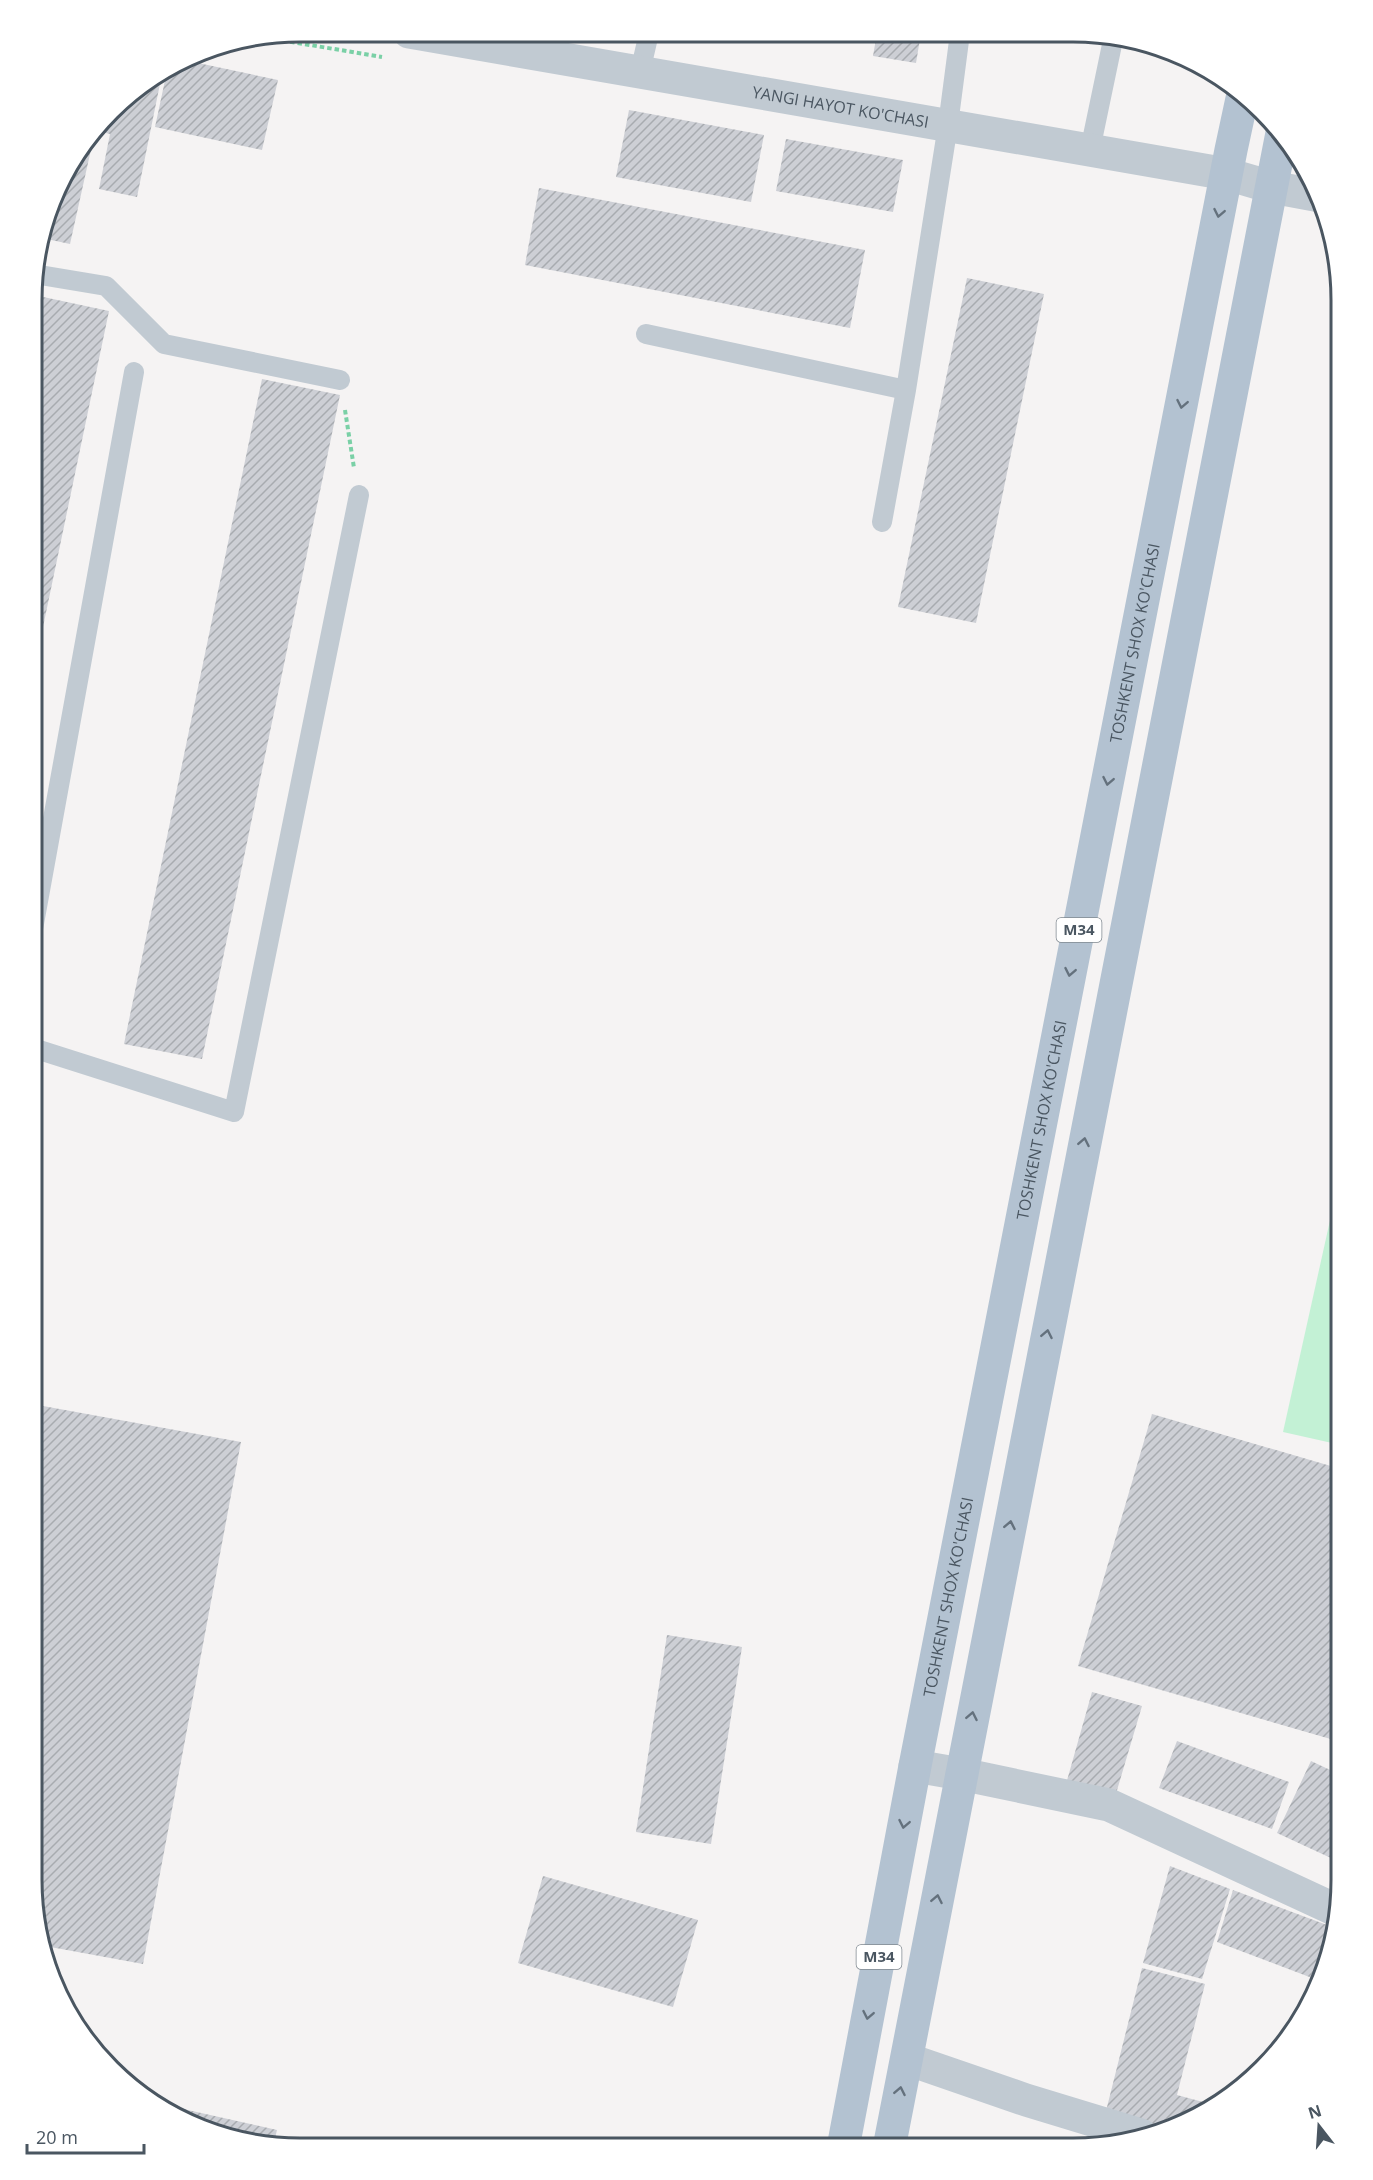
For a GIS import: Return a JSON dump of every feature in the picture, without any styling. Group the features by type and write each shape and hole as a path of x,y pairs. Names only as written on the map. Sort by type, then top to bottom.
{"main road":[{"name":"TOSHKENT SHOX KO'CHASI","path":"845,2138 915,1766 1241,104"},
{"name":"M34","path":"891,2138 1280,145"}],"street":[{"name":"YANGI HAYOT KO'CHASI","path":"466,42 1227,174 1271,187 1308,194"},
{"path":"915,1766 1109,1805 1329,1907"},
{"path":"906,2059 1026,2100 1129,2131"}],"lane":[{"path":"640,72 647,42"},
{"path":"882,522 906,390 959,42"},
{"path":"1090,150 1112,45"},
{"path":"43,276 106,286 164,344 340,380"},
{"path":"646,334 906,390"},
{"path":"42,879 134,372"},
{"path":"42,1051 234,1112 359,495"}],"path":[{"path":"340,380 359,495"}],"green space":[{"path":"1331,1216 1331,1443 1283,1432"}],"building":[{"path":"875,42 920,42 916,63 873,56"},
{"path":"199,63 278,80 262,150 155,127 165,80"},
{"path":"160,83 137,197 99,189 110,134 104,132 130,106"},
{"path":"629,110 764,135 751,202 616,177"},
{"path":"786,139 903,160 893,212 776,191"},
{"path":"91,148 70,244 49,240 62,201"},
{"path":"539,188 865,250 850,328 525,265"},
{"path":"967,278 1044,294 976,623 898,607"},
{"path":"42,297 109,311 42,632"},
{"path":"262,379 340,395 202,1059 124,1044"},
{"path":"42,1406 241,1442 143,1964 51,1947 44,1914 42,1880"},
{"path":"1152,1414 1331,1466 1331,1739 1078,1666"},
{"path":"667,1635 742,1647 711,1844 636,1832"},
{"path":"1092,1692 1142,1706 1115,1797 1066,1784"},
{"path":"1177,1741 1289,1782 1272,1829 1159,1788"},
{"path":"1311,1761 1331,1770 1331,1858 1277,1833"},
{"path":"1170,1866 1230,1889 1202,1979 1143,1963"},
{"path":"543,1876 698,1920 673,2007 518,1963"},
{"path":"1233,1890 1327,1925 1311,1978 1217,1942"},
{"path":"1142,1968 1205,1984 1177,2095 1203,2103 1154,2125 1106,2111"},
{"path":"182,2109 277,2130 275,2137 250,2133 217,2124"}]}
